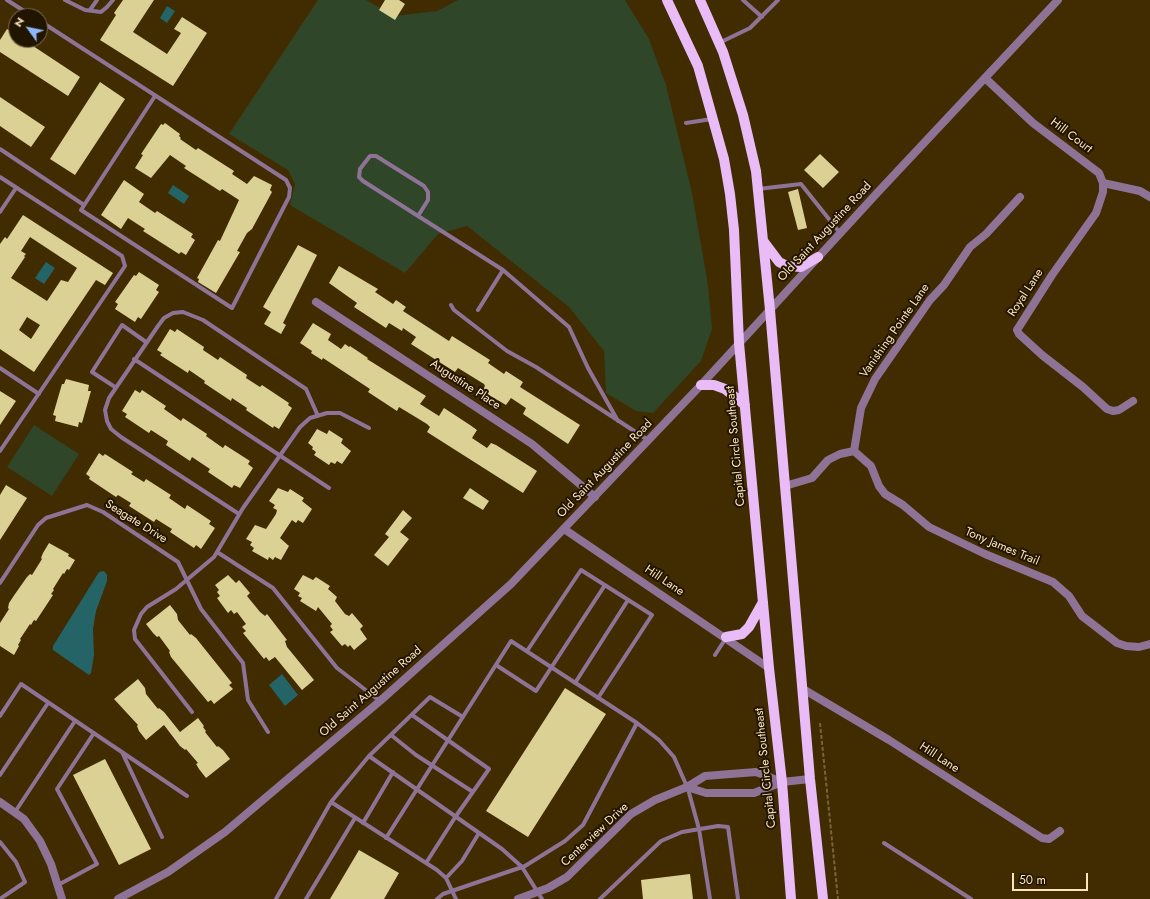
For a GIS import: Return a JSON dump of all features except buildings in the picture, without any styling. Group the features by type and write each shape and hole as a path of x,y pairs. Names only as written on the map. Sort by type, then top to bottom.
{"main road":[{"name":"Capital Circle Southeast","path":"666,0 698,66 714,118 724,159 730,194 734,230 739,343 769,668 782,782 790,899"},
{"path":"700,0 719,43 743,115 756,171 770,310 810,779 823,899"},
{"path":"763,240 779,262 787,266 801,267 818,257"},
{"path":"701,386 714,385 725,389 745,406"},
{"path":"726,637 742,634 749,627 763,602"}],"street":[{"name":"Old Saint Augustine Road","path":"118,899 168,872 225,832 380,701 511,584 701,386 840,233 1058,0"},
{"name":"Hill Court","path":"984,78 1033,123 1099,173 1103,183"},
{"path":"1103,183 1140,191 1150,197"},
{"name":"Royal Lane","path":"1103,183 1103,192 1096,212 1052,274 1017,330 1019,334 1042,355 1083,387 1107,409 1113,411 1119,410 1133,402"},
{"name":"Vanishing Pointe Lane","path":"854,452 861,408 875,378 930,300 944,285 970,247 986,234 1020,197"},
{"name":"Augustine Place","path":"316,302 532,444 595,497"},
{"path":"785,486 812,478 828,460 840,454 854,452"},
{"name":"Tony James Trail","path":"854,452 871,466 879,486 885,494 903,505 929,527 985,554 1053,582 1069,596 1082,616 1117,642 1126,646 1139,647 1150,644"},
{"name":"Hill Lane","path":"564,529 726,637 769,668"},
{"name":"Hill Lane","path":"803,689 889,740 1042,838 1049,839 1060,831"},
{"name":"Centerview Drive","path":"518,899 540,895 567,877 631,814 656,800 687,788 705,776 756,772 782,782"},
{"name":"Centerview Drive","path":"687,788 706,793 754,793 782,782 810,779"},
{"path":"0,802 24,819 46,851 62,899"}],"lane":[{"path":"7,0 20,8"},
{"path":"65,0 76,7 101,12 108,7 113,0"},
{"path":"90,10 97,0"},
{"path":"743,0 762,17"},
{"path":"719,43 750,28 778,0"},
{"path":"48,26 286,180 290,188 289,197 285,208 232,308 81,210 155,96"},
{"path":"686,123 714,118"},
{"path":"0,149 84,205"},
{"path":"418,216 428,200 428,192 424,186 376,156 370,156 360,169 359,177 363,181 418,216 503,270 569,327 588,368 618,421"},
{"path":"0,177 122,256 125,266 0,451"},
{"path":"758,189 801,184 840,233"},
{"path":"0,212 16,188"},
{"path":"478,310 503,270"},
{"path":"451,305 454,310 507,351 536,367 649,441"},
{"path":"239,514 121,437 111,429 107,421 105,410 115,387 164,318 173,313 182,312 193,315 306,389 318,416"},
{"path":"115,387 92,372 122,326 146,342"},
{"path":"134,359 329,488"},
{"path":"0,368 39,394"},
{"path":"192,712 135,639 134,630 137,621 146,607 186,581 214,557 239,514 300,427 310,418 327,413 340,413 369,428"},
{"name":"Seagate Drive","path":"0,583 38,525 46,518 86,505 103,512 178,562 201,609 243,663 248,700 268,732"},
{"path":"217,552 273,588 337,668 380,701"},
{"path":"527,651 581,570 652,615 598,698"},
{"path":"496,665 536,691 605,585"},
{"path":"575,683 628,600"},
{"path":"715,655 726,637"},
{"path":"386,838 416,788 433,765 511,641 637,724 659,740 674,757 687,788 699,829 710,899"},
{"path":"0,716 21,684 187,796"},
{"path":"276,899 331,802 369,756 430,697 463,717"},
{"path":"0,775 48,703"},
{"path":"412,715 489,769 456,816 426,863"},
{"path":"15,812 75,721"},
{"path":"437,899 443,894 522,867 553,850 583,825 637,724"},
{"path":"58,885 97,864 57,789 94,733"},
{"path":"391,735 416,755 473,792"},
{"path":"122,752 162,837"},
{"path":"369,756 502,849 522,867 540,895"},
{"path":"363,823 393,772"},
{"path":"331,802 426,863 446,878 456,899"},
{"path":"306,899 355,818"},
{"path":"600,899 661,841 682,832 728,827 738,899"},
{"path":"446,878 462,861 479,833"},
{"path":"0,842 16,862 25,882 0,899"},
{"path":"884,843 970,899"}],"path":[{"path":"820,723 838,899"}],"green space":[{"path":"318,0 366,0 394,16 437,11 458,0 625,0 649,39 666,85 692,193 708,285 712,329 701,361 653,413 636,411 606,393 604,351 569,307 467,226 438,234 405,273 290,205 295,184 288,170 229,134"},
{"path":"34,425 79,454 52,496 7,467"}],"water":[{"path":"167,6 175,11 167,23 160,18"},
{"path":"173,185 189,196 184,204 168,193"},
{"path":"46,262 55,268 44,284 35,278"},
{"path":"104,571 107,575 107,581 96,611 93,629 94,655 91,673 89,675 53,650 53,646 99,572"},
{"path":"282,674 298,695 285,706 269,685"}]}
